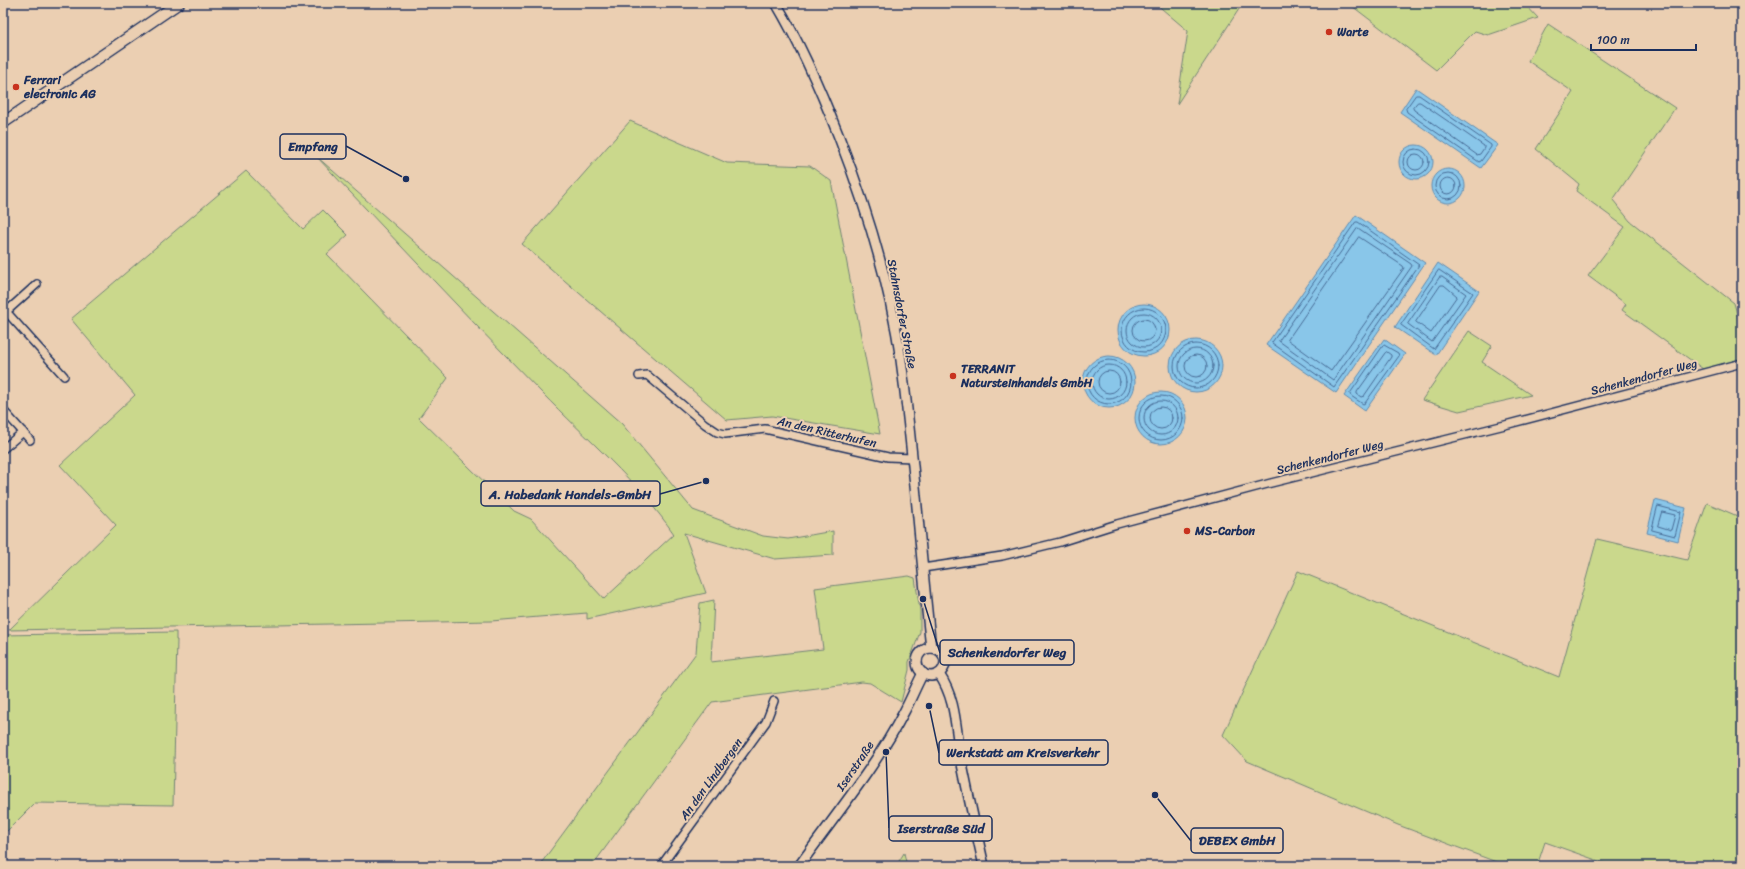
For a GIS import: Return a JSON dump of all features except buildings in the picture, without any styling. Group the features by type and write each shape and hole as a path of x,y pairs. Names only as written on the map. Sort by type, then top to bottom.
{"main road":[{"path":"3,123 178,3"}],"street":[{"name":"Stahnsdorfer Straße","path":"776,3 803,53 826,103 854,175 868,217 881,264 900,360 912,458 931,648"},
{"path":"37,284 5,310 64,376"},
{"name":"Schenkendorfer Weg","path":"923,568 1002,556 1060,542 1117,524 1271,483 1742,362"},
{"name":"An den Ritterhufen","path":"639,376 648,374 705,424 717,432 724,434 765,429 888,457 912,458"},
{"path":"3,410 30,440"},
{"path":"3,450 23,432"},
{"path":"931,648 939,650 944,656 946,664 940,674 931,676 923,673 918,666 918,658 923,651 931,648"},
{"name":"Iserstraße","path":"799,866 854,791 882,748 904,713 923,673"},
{"path":"940,674 947,685 953,703 958,743 984,866"},
{"name":"An den Lindbergen","path":"661,866 766,722 774,702"}],"green space":[{"path":"1155,3 1243,3 1177,104 1188,31"},
{"path":"1348,3 1524,3 1538,18 1488,35 1475,31 1436,70"},
{"path":"1548,24 1675,108 1613,200 1630,221 1734,303 1742,332 1742,359 1703,369 1622,310 1626,304 1588,276 1625,227 1576,191 1579,184 1536,149 1573,92 1528,61"},
{"path":"630,121 727,163 810,166 831,181 880,434 772,416 727,420 522,244"},
{"path":"316,156 622,424 693,510 763,536 788,539 833,531 833,555 775,559 684,533 706,593 587,619 587,613 491,621 9,630 116,525 60,465 135,395 71,319 246,171 303,229 323,210 348,235 327,254 448,378 419,418 514,511 531,519 604,599 674,534 645,497 611,461 513,364"},
{"path":"1469,331 1492,346 1482,362 1531,395 1459,411 1422,400"},
{"path":"1707,503 1742,518 1742,866 1613,866 1545,842 1537,866 1507,866 1398,825 1247,761 1223,735 1298,571 1559,677 1597,539 1687,560"},
{"path":"909,576 915,578 920,611 920,632 909,662 909,670 901,702 870,683 862,682 712,702 592,866 539,866 696,653 700,603 714,600 711,662 823,649 815,588"},
{"path":"176,632 173,805 35,803 3,835 3,635"},
{"path":"904,853 907,866 896,866"}],"water":[{"path":"1416,88 1498,145 1481,168 1400,112"},
{"path":"1416,145 1428,150 1433,162 1428,174 1416,179 1404,174 1399,162 1404,150"},
{"path":"1448,169 1460,174 1465,186 1460,198 1448,203 1436,198 1431,186 1436,174"},
{"path":"1356,215 1425,263 1336,393 1266,345"},
{"path":"1438,263 1479,291 1436,355 1395,327"},
{"path":"1144,304 1158,308 1166,316 1170,330 1166,344 1158,352 1144,356 1130,352 1122,344 1118,330 1122,316 1130,308"},
{"path":"1384,339 1405,354 1365,411 1344,396"},
{"path":"1196,340 1210,344 1218,352 1222,366 1218,380 1210,388 1196,392 1182,388 1174,380 1170,366 1174,352 1182,344"},
{"path":"1109,356 1123,360 1131,368 1135,382 1131,396 1123,404 1109,408 1095,404 1087,396 1083,382 1087,368 1095,360"},
{"path":"1161,392 1175,396 1183,404 1187,418 1183,432 1175,440 1161,444 1147,440 1139,432 1135,418 1139,404 1147,396"},
{"path":"1655,500 1686,508 1678,541 1647,533"}],"place":[{"name":"Warte","path":"1329,32"},
{"name":"Ferrari electronic AG","path":"16,87"},
{"name":"Empfang","path":"406,179"},
{"name":"TERRANIT Natursteinhandels GmbH","path":"953,376"},
{"name":"A. Habedank Handels-GmbH","path":"706,481"},
{"name":"MS-Carbon","path":"1187,531"},
{"name":"Schenkendorfer Weg","path":"923,599"},
{"name":"Werkstatt am Kreisverkehr","path":"929,706"},
{"name":"Iserstraße Süd","path":"886,752"},
{"name":"DEBEX GmbH","path":"1155,795"}]}
